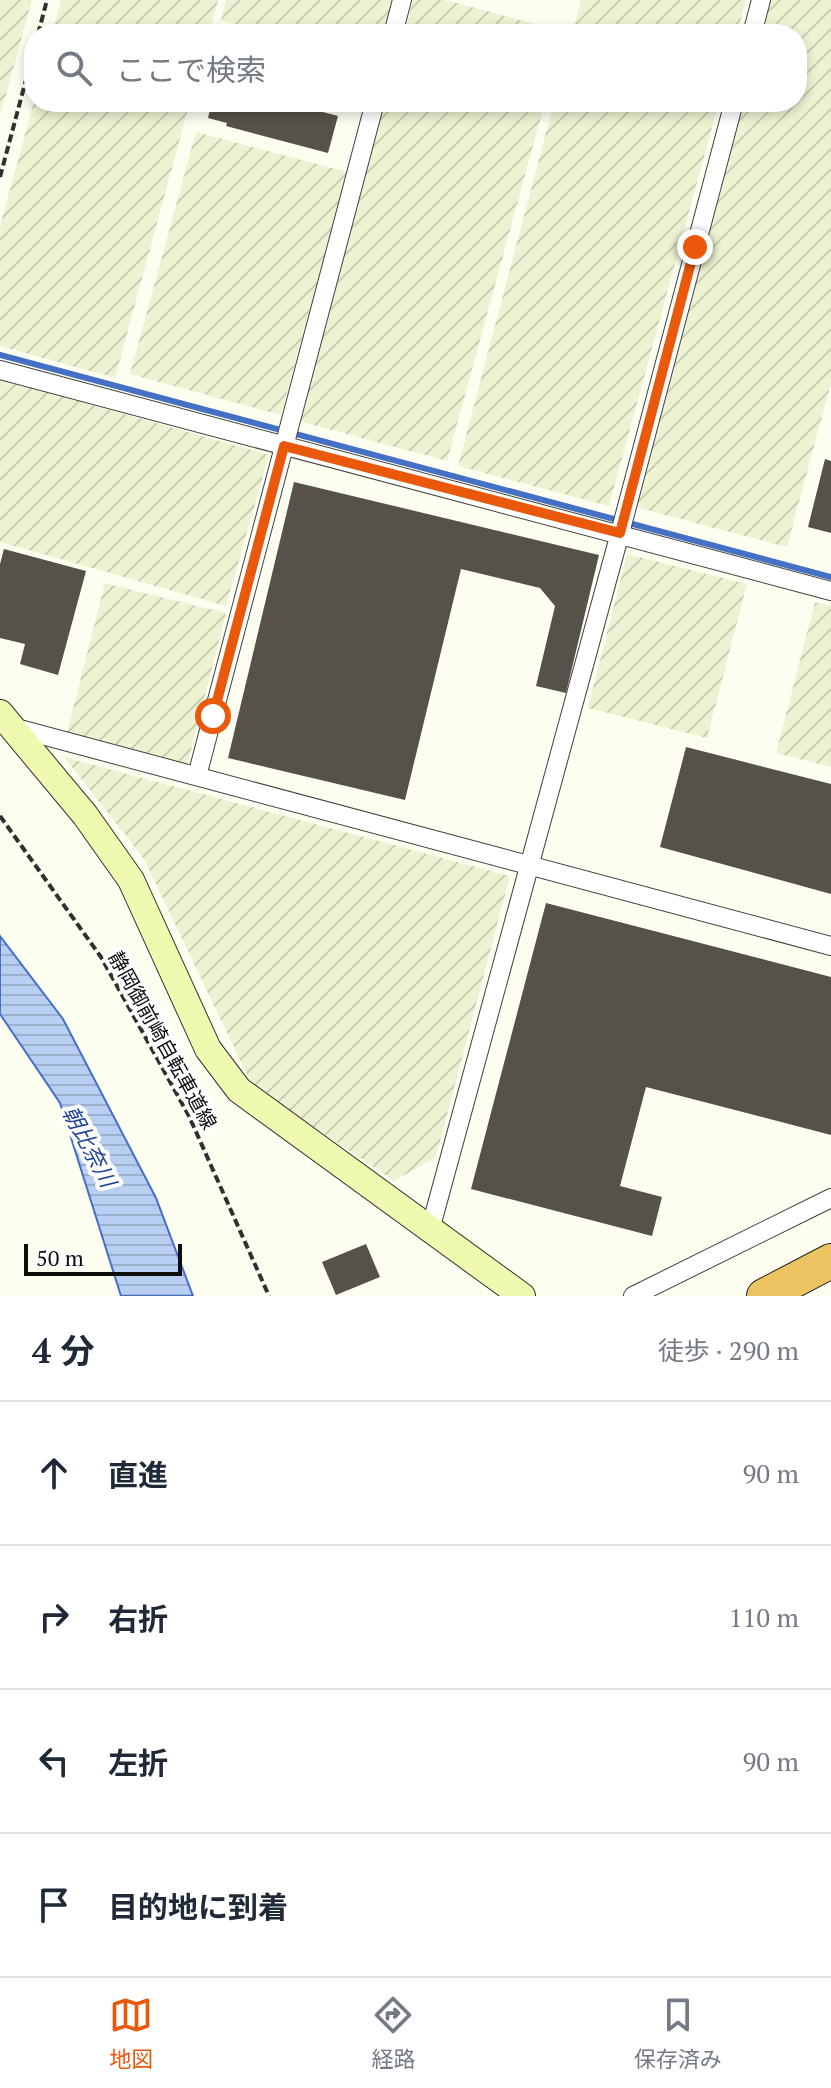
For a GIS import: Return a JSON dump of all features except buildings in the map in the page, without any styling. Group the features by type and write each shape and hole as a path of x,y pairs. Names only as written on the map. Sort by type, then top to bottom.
{"highway":[{"path":"764,1296 831,1261"}],"street":[{"path":"396,24 402,0"},
{"path":"755,24 761,0"},
{"path":"197,776 372,112"},
{"path":"430,1230 731,112"},
{"path":"0,370 831,591"},
{"path":"6,720 197,776 831,946"},
{"path":"6,720 85,815 131,880 208,1049 239,1090 522,1296"},
{"path":"633,1296 831,1198"}],"path":[{"path":"41,24 47,0"},
{"path":"0,177 24,87"},
{"name":"静岡御前崎自転車道線","path":"0,816 101,957 189,1116 269,1296"}],"green space":[{"path":"0,0 32,0 24,24 0,116"},
{"path":"61,0 218,0 212,24 55,24"},
{"path":"226,0 393,0 387,24 236,24 221,20"},
{"path":"413,0 446,0 534,24 407,24"},
{"path":"581,0 746,0 740,24 575,24"},
{"path":"770,0 831,0 831,383 787,547 635,507 740,112 807,112 807,24 764,24"},
{"path":"31,112 187,112 115,378 0,346 0,226"},
{"path":"382,112 542,112 447,461 298,421"},
{"path":"551,112 716,112 609,506 458,466"},
{"path":"196,132 347,172 281,415 130,374"},
{"path":"0,379 269,455 226,606 0,542"},
{"path":"627,554 747,584 707,738 588,708"},
{"path":"105,583 226,613 187,766 66,736"},
{"path":"815,602 831,606 831,767 776,753"},
{"path":"64,757 510,876 436,1157 394,1181 252,1085 144,859"}],"water":[{"name":"朝比奈川","path":"0,936 63,1019 156,1198 193,1296 121,1296 60,1103 0,1014"}],"waterway":[{"path":"0,355 831,577"}],"route":[{"path":"213,716 284,446 620,533 695,247"}]}
